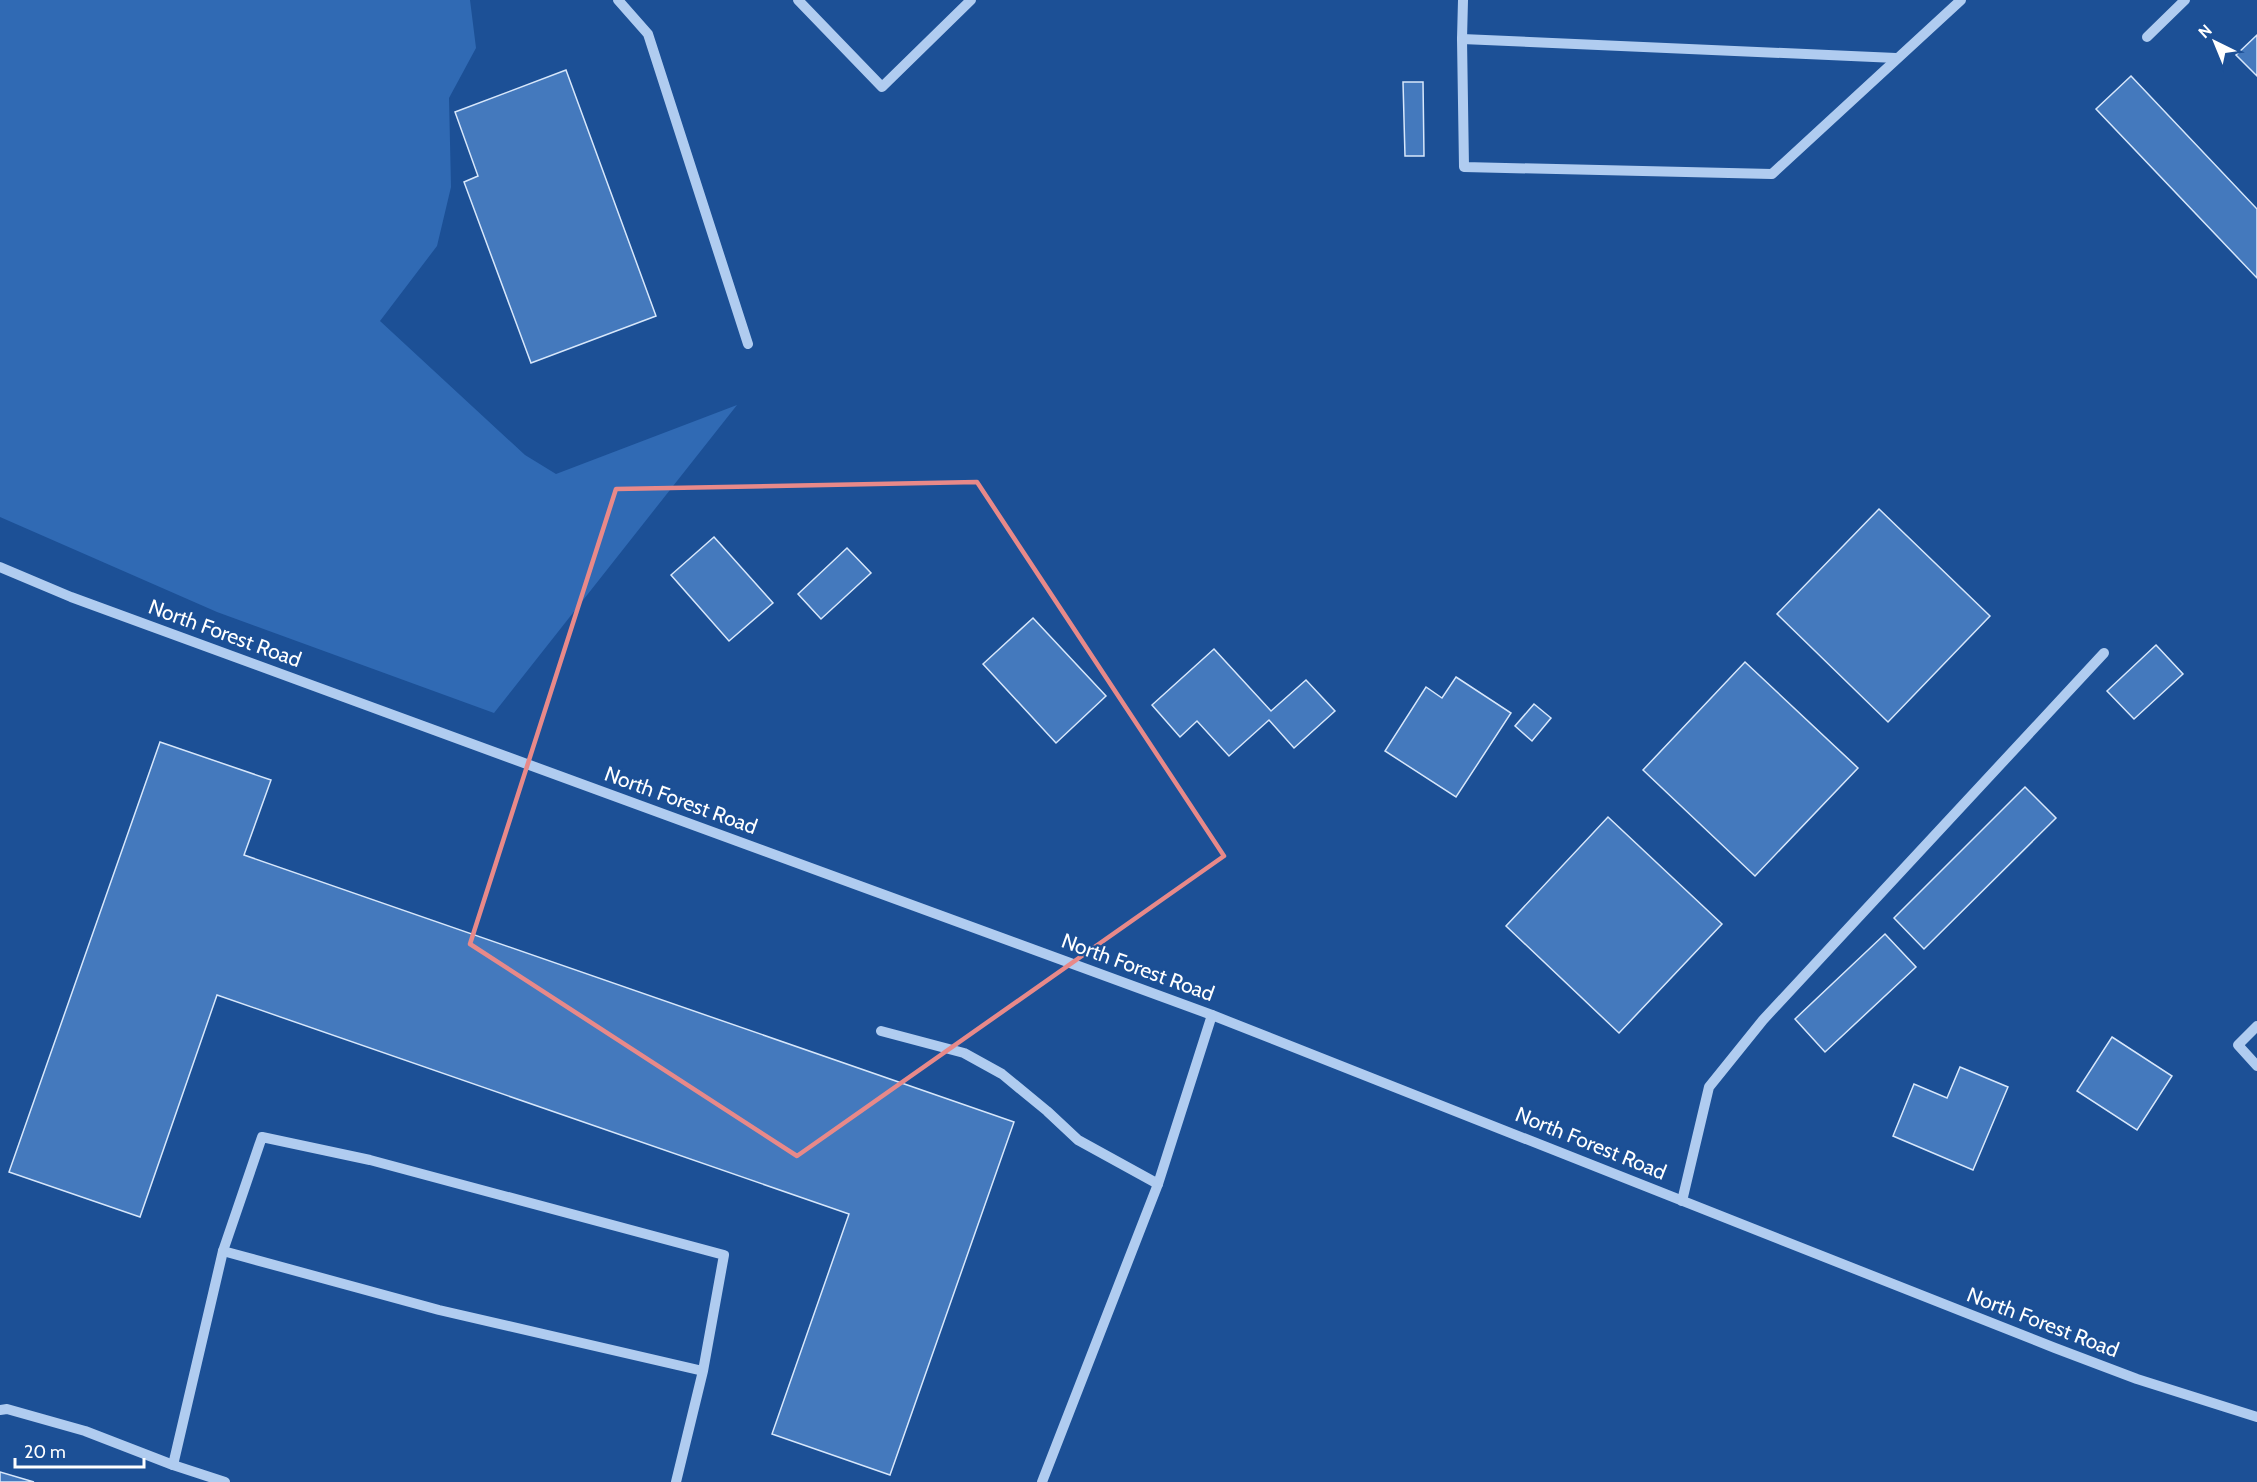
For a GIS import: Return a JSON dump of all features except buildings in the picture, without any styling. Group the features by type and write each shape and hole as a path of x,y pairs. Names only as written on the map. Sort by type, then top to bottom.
{"street":[{"path":"618,0 648,34 747,344"},
{"path":"798,0 882,87 971,0"},
{"path":"1463,0 1464,167 1772,174 1960,0"},
{"path":"2147,37 2185,0"},
{"path":"1462,39 1896,58"},
{"name":"North Forest Road","path":"0,567 104,609 1212,1015 2065,1352 2147,1382 2257,1417"},
{"path":"1682,1201 1710,1087 1763,1020 2104,653"},
{"path":"1042,1482 1158,1184 1212,1015"},
{"path":"2257,1026 2238,1046 2257,1066"},
{"path":"881,1030 964,1053 992,1069 1047,1111 1078,1140 1158,1184"},
{"path":"173,1465 223,1251 262,1137 370,1160 723,1256 703,1371 676,1482"},
{"path":"223,1251 440,1310 703,1371"},
{"path":"0,1410 8,1410 85,1431 173,1465 225,1482"}],"highlighted area":[{"path":"977,482 1224,856 797,1156 470,944 616,489"}],"shaded area":[{"path":"0,0 470,0 476,48 449,98 451,187 437,246 380,321 525,455 556,474 737,405 494,713 217,612 0,517"}]}
